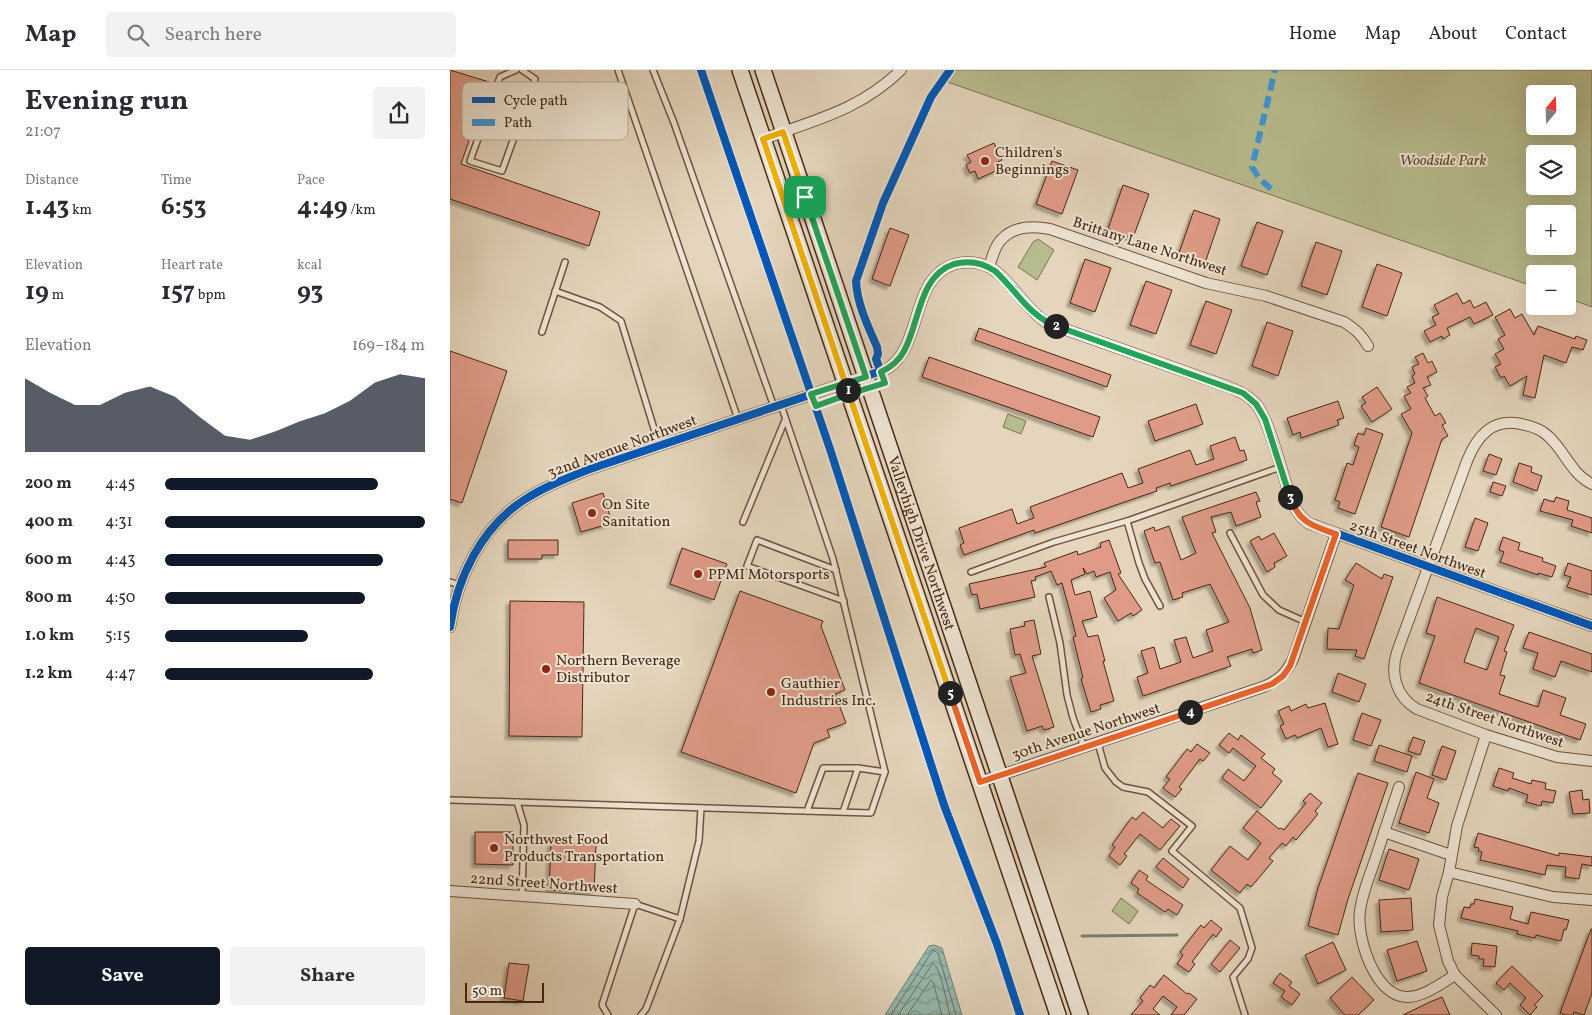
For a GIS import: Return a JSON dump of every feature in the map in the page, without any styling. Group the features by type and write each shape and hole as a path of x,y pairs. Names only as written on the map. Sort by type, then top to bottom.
{"main road":[{"name":"Valleyhigh Drive Northwest","path":"740,70 1058,1015"},
{"name":"Valleyhigh Drive Northwest","path":"763,70 1080,1015"}],"street":[{"path":"763,139 830,116 859,102 881,89 901,70"},
{"name":"Brittany Lane Northwest","path":"989,267 1001,239 1010,233 1026,226 1050,229 1206,283 1266,296 1344,322 1356,329 1368,346"},
{"path":"846,383 887,369 900,358 928,287 936,274 949,266 965,262 973,262 989,267"},
{"name":"25th Street Northwest","path":"989,267 1001,277 1031,311 1046,323 1243,393 1256,404 1261,412 1296,511 1315,527 1592,626"},
{"name":"32nd Avenue Northwest","path":"450,627 456,595 455,584 484,540 508,512 523,501 555,483 575,475 846,383"},
{"path":"1429,567 1472,447 1493,426 1506,422 1527,425 1540,430 1549,437 1579,475 1592,484"},
{"name":"30th Avenue Northwest","path":"980,782 1272,684 1283,676 1290,666 1336,534"},
{"name":"24th Street Northwest","path":"1429,567 1395,660 1394,672 1397,688 1405,700 1417,709 1486,735 1557,757 1592,761"},
{"path":"1486,735 1461,811 1441,904 1439,925 1448,961 1455,975 1496,1015"},
{"path":"1399,787 1365,888 1359,913 1361,936 1365,951 1376,976 1384,988 1390,992 1408,997 1427,991 1455,975"},
{"path":"1384,832 1451,855"},
{"path":"1449,872 1553,897 1592,900"},
{"name":"22nd Street Northwest","path":"450,891 635,904"}],"lane":[{"path":"498,82 500,77 516,70"},
{"path":"522,70 536,79 535,82"},
{"path":"618,70 622,82"},
{"path":"450,800 871,813 885,772 836,570 785,420 763,378 674,124 653,70"},
{"path":"628,99 738,419"},
{"path":"478,140 470,161 502,171 513,140"},
{"path":"542,332 565,262"},
{"path":"555,291 600,307 621,321 659,446"},
{"path":"743,522 785,420"},
{"path":"971,572 1054,542 1127,522 1281,467"},
{"path":"1127,522 1145,579 1160,606"},
{"path":"1230,533 1263,595 1279,610 1306,622"},
{"path":"836,570 757,540 747,566 844,602"},
{"path":"1049,596 1060,643 1067,695 1084,747"},
{"path":"1098,743 1105,768 1116,782 1123,786 1148,792 1192,826 1172,851 1240,908 1252,945 1248,959 1233,977 1245,1015"},
{"path":"807,811 823,768 858,768 885,772"},
{"path":"843,812 858,768"},
{"path":"517,802 524,826 522,896"},
{"path":"640,1015 646,1009 680,919 699,841 701,808"},
{"path":"608,1015 602,1005 635,904 680,919"}],"green space":[{"name":"Woodside Park","path":"943,70 1592,70 1592,307 1576,301 1576,265 1526,265 1526,284 939,79"},
{"path":"1038,239 1054,250 1037,280 1018,267 1033,242"},
{"path":"1008,414 1026,421 1021,434 1003,427"},
{"path":"1121,898 1138,911 1129,924 1112,911"}],"water":[{"path":"934,945 942,948 962,1015 885,1015 929,946"}],"building":[{"path":"450,70 489,82 462,82 462,140 469,140 461,164 600,212 589,246 450,199"},
{"name":"Children's Beginnings","path":"994,143 1002,160 995,163 998,170 978,179 975,171 970,173 966,165 971,162 967,155"},
{"path":"1052,161 1078,170 1062,214 1036,204"},
{"path":"1123,185 1149,194 1133,238 1108,229"},
{"path":"1194,210 1220,219 1205,263 1179,253"},
{"path":"1257,222 1283,231 1267,275 1241,266"},
{"path":"890,228 909,235 890,286 872,279"},
{"path":"1316,242 1342,251 1327,295 1301,286"},
{"path":"1085,259 1111,268 1095,312 1070,303"},
{"path":"1377,264 1402,273 1387,316 1362,307"},
{"path":"1146,281 1172,290 1156,334 1130,325"},
{"path":"1457,293 1463,304 1470,300 1474,308 1486,302 1493,315 1474,324 1470,317 1447,328 1450,335 1443,339 1442,336 1430,342 1424,331 1436,325 1432,317 1439,314 1434,305"},
{"path":"1206,301 1232,310 1216,354 1190,345"},
{"path":"1510,309 1515,318 1522,314 1534,335 1538,326 1575,339 1576,336 1587,340 1583,350 1572,347 1566,363 1544,355 1535,398 1523,395 1527,376 1510,386 1504,376 1501,378 1495,367 1501,364 1495,354 1504,349 1498,339 1505,335 1495,317"},
{"path":"1267,322 1293,331 1278,376 1252,366"},
{"path":"979,328 1111,375 1107,387 975,340"},
{"path":"450,351 507,371 462,503 450,499"},
{"path":"1423,353 1428,363 1432,361 1437,372 1427,377 1431,385 1423,388 1428,396 1425,398 1435,416 1440,413 1446,423 1442,425 1448,436 1442,439 1409,537 1381,527 1412,433 1401,414 1411,409 1404,396 1411,393 1407,387 1415,383 1412,376 1415,374 1412,367 1419,364 1415,357"},
{"path":"929,357 1100,417 1093,437 922,377"},
{"path":"1377,387 1392,409 1372,422 1361,406 1366,403 1362,397"},
{"path":"1338,401 1344,418 1337,420 1339,425 1301,438 1300,432 1293,435 1287,418"},
{"path":"1196,404 1203,424 1155,441 1148,421"},
{"path":"1366,428 1383,434 1355,514 1338,508 1340,502 1335,500 1347,463 1353,465 1359,447 1354,445 1358,433 1364,435"},
{"path":"1235,437 1240,451 1244,450 1247,460 1171,486 1170,483 1156,488 1157,491 1035,533 1034,530 964,555 960,545 964,543 959,528 1012,509 1017,524 1034,518 1030,507 1122,473 1128,488 1143,483 1138,469 1190,450 1196,465 1214,459 1210,446"},
{"path":"1489,454 1502,459 1496,475 1483,471"},
{"path":"1519,463 1532,467 1531,472 1542,476 1537,491 1513,482"},
{"path":"1493,482 1506,486 1502,496 1490,492"},
{"path":"1256,492 1260,501 1256,502 1261,517 1236,526 1231,512 1211,517 1216,532 1212,533 1250,608 1262,650 1253,653 1252,649 1227,657 1231,666 1143,696 1137,677 1148,673 1141,651 1154,647 1160,669 1181,662 1174,640 1186,637 1193,658 1213,651 1206,630 1229,622 1210,584 1182,593 1183,597 1173,600 1160,562 1155,563 1144,531 1154,527 1155,531 1169,526 1181,560 1196,553 1182,517"},
{"name":"On Site Sanitation","path":"603,493 612,523 581,532 572,503"},
{"path":"1556,497 1569,501 1567,510 1592,518 1592,533 1571,526 1573,520 1540,511 1544,499 1554,502"},
{"path":"1475,518 1488,523 1478,551 1465,547"},
{"path":"1274,533 1287,556 1274,563 1275,567 1267,572 1250,541 1259,536 1261,540"},
{"path":"1503,537 1520,543 1518,550 1543,558 1542,561 1556,566 1552,577 1538,573 1538,575 1500,562 1504,552 1499,550"},
{"path":"508,540 558,540 558,555 542,555 542,559 508,559"},
{"path":"1109,540 1121,573 1118,574 1142,610 1133,616 1131,613 1118,621 1104,598 1116,590 1110,572 1096,577 1094,571 1087,574 1083,568 1085,574 1071,580 1075,595 1090,591 1097,617 1082,621 1088,637 1098,635 1114,701 1100,705 1101,709 1091,712 1081,679 1083,678 1073,637 1076,636 1062,583 1057,585 1051,571 1035,577 1036,580 1031,581 1035,597 980,609 977,594 972,595 969,584 1046,567 1044,563 1077,551 1078,555 1101,547 1100,543"},
{"name":"PPMI Motorsports","path":"682,548 727,564 714,600 670,584"},
{"path":"1356,563 1382,579 1384,574 1393,577 1364,659 1355,656 1357,650 1327,649 1328,628 1339,629 1354,585 1345,580"},
{"path":"1568,563 1592,571 1592,595 1567,587 1571,577 1564,575"},
{"name":"Gauthier Industries Inc.","path":"740,591 823,621 821,626 845,690 835,694 846,723 827,730 830,737 814,743 796,793 681,752"},
{"path":"1437,597 1514,625 1504,651 1507,652 1500,675 1505,676 1499,694 1538,707 1543,690 1566,698 1560,715 1586,724 1580,740 1419,683 1435,636 1426,633","holes":["1476,628 1499,637 1487,670 1464,662"]},
{"name":"Northern Beverage Distributor","path":"510,601 584,602 582,737 509,736"},
{"path":"1034,620 1041,654 1032,656 1054,727 1044,730 1042,726 1027,731 1010,677 1026,673 1020,654 1015,655 1010,629 1025,626 1024,622"},
{"path":"1529,632 1592,654 1592,672 1561,661 1555,677 1533,669 1538,653 1523,648"},
{"path":"1338,673 1366,684 1359,702 1332,692"},
{"path":"1325,703 1338,744 1328,747 1321,728 1297,738 1295,735 1286,739 1280,726 1284,724 1278,711 1289,706 1291,711 1306,704 1308,708"},
{"path":"1362,713 1381,720 1371,746 1353,740"},
{"path":"1229,733 1238,740 1241,735 1265,754 1261,758 1275,769 1272,773 1282,781 1261,808 1222,778 1228,769 1244,781 1256,766 1233,748 1229,753 1219,745"},
{"path":"1413,737 1425,741 1420,755 1408,751"},
{"path":"1197,744 1210,753 1203,761 1200,759 1179,787 1182,789 1175,797 1163,788 1170,779 1166,777 1187,749 1191,752"},
{"path":"1379,745 1412,756 1407,772 1374,761"},
{"path":"1442,746 1456,751 1446,780 1432,775"},
{"path":"1499,768 1514,773 1512,778 1531,784 1532,780 1546,783 1545,789 1556,791 1553,803 1542,801 1541,806 1526,802 1528,795 1509,788 1508,791 1493,786"},
{"path":"1416,772 1434,779 1427,798 1439,803 1429,833 1399,823"},
{"path":"1358,773 1388,783 1348,899 1338,935 1308,926 1318,888"},
{"path":"1582,790 1583,800 1589,799 1590,813 1573,814 1569,792"},
{"path":"1310,793 1322,803 1315,811 1318,814 1296,840 1293,837 1286,846 1282,843 1269,858 1273,861 1251,887 1247,884 1240,893 1211,870 1230,846 1248,860 1261,843 1243,828 1257,811 1279,829 1284,830 1306,803 1303,801"},
{"path":"1143,812 1163,828 1171,819 1180,826 1160,850 1140,834 1124,854 1127,856 1120,865 1109,856 1115,847 1112,845 1132,817 1136,820"},
{"name":"Northwest Food Products Transportation","path":"475,832 513,832 513,865 475,864"},
{"path":"1478,833 1559,856 1559,853 1592,857 1592,866 1582,864 1579,879 1565,877 1566,867 1547,865 1545,875 1480,860 1482,852 1478,851 1479,848 1474,847"},
{"path":"551,843 596,844 594,892 549,890"},
{"path":"1389,849 1419,859 1409,890 1379,880"},
{"path":"1163,858 1189,879 1183,888 1156,867"},
{"path":"1139,870 1148,876 1146,880 1183,905 1177,915 1168,909 1165,912 1137,893 1139,889 1131,883"},
{"path":"1411,898 1413,930 1381,932 1379,900"},
{"path":"1475,899 1513,907 1510,919 1528,924 1531,912 1569,920 1561,941 1536,935 1535,938 1517,934 1518,931 1461,918 1464,907 1470,908 1471,904 1474,904"},
{"path":"1211,920 1222,929 1216,937 1213,934 1192,962 1195,964 1189,972 1177,964 1183,955 1180,952 1201,925 1204,928"},
{"path":"1591,929 1592,993 1584,1015 1574,1012 1573,1015 1560,1013"},
{"path":"1230,940 1240,948 1220,972 1211,964"},
{"path":"1417,941 1427,971 1397,981 1387,950"},
{"path":"1333,942 1346,970 1318,984 1305,955"},
{"path":"1472,943 1497,946 1495,967 1483,966 1484,959 1471,955"},
{"path":"509,963 529,965 523,1001 504,998"},
{"path":"1512,966 1543,996 1534,1005 1537,1007 1530,1015 1520,1005 1526,998 1510,983 1504,990 1496,983"},
{"path":"1280,973 1292,982 1289,986 1300,994 1292,1005 1281,997 1285,991 1273,983"},
{"path":"1164,975 1187,994 1189,993 1197,999 1184,1015 1171,1015 1177,1007 1163,996 1153,1009 1160,1015 1131,1015 1143,1001 1140,998 1150,985 1154,988"},
{"path":"1352,977 1374,1000 1358,1015 1345,1015 1330,998"},
{"path":"1442,997 1450,1015 1403,1015 1430,1002"}],"waterway":[{"path":"1082,936 1177,935"}],"marked path":[{"path":"1271,189 1259,178 1252,167 1275,70"}],"cycle path":[{"path":"701,70 830,449 944,805 997,944 1020,1015"},
{"path":"816,406 885,383 876,359 878,354 877,347 861,306 856,281 883,203 931,97 950,70"},
{"path":"450,627 458,590 474,556 495,525 524,500 564,479 590,469 887,369 899,358 907,344 923,297 930,283 940,272 955,264 968,262 985,265 997,272 1031,309 1047,323 1229,387 1249,398 1255,403 1265,419 1293,503 1297,512 1308,523 1592,626"}],"place":[{"name":"Children's Beginnings","path":"985,161"},
{"name":"On Site Sanitation","path":"592,513"},
{"name":"PPMI Motorsports","path":"698,574"},
{"name":"Northern Beverage Distributor","path":"546,669"},
{"name":"Gauthier Industries Inc.","path":"771,692"},
{"name":"Northwest Food Products Transportation","path":"494,848"}],"route":[{"path":"805,197 783,132 763,139 846,383 849,394 910,577 980,782 1272,684 1283,676 1293,659 1336,534 1308,523 1296,511 1265,419 1256,404 1243,393 1234,389 1046,323 1031,311 995,271 980,264 965,262 949,266 936,274 931,281 904,351 893,365 881,372 885,383 849,394 846,383 811,394 816,406 849,394 846,383 866,377 805,197"}]}
